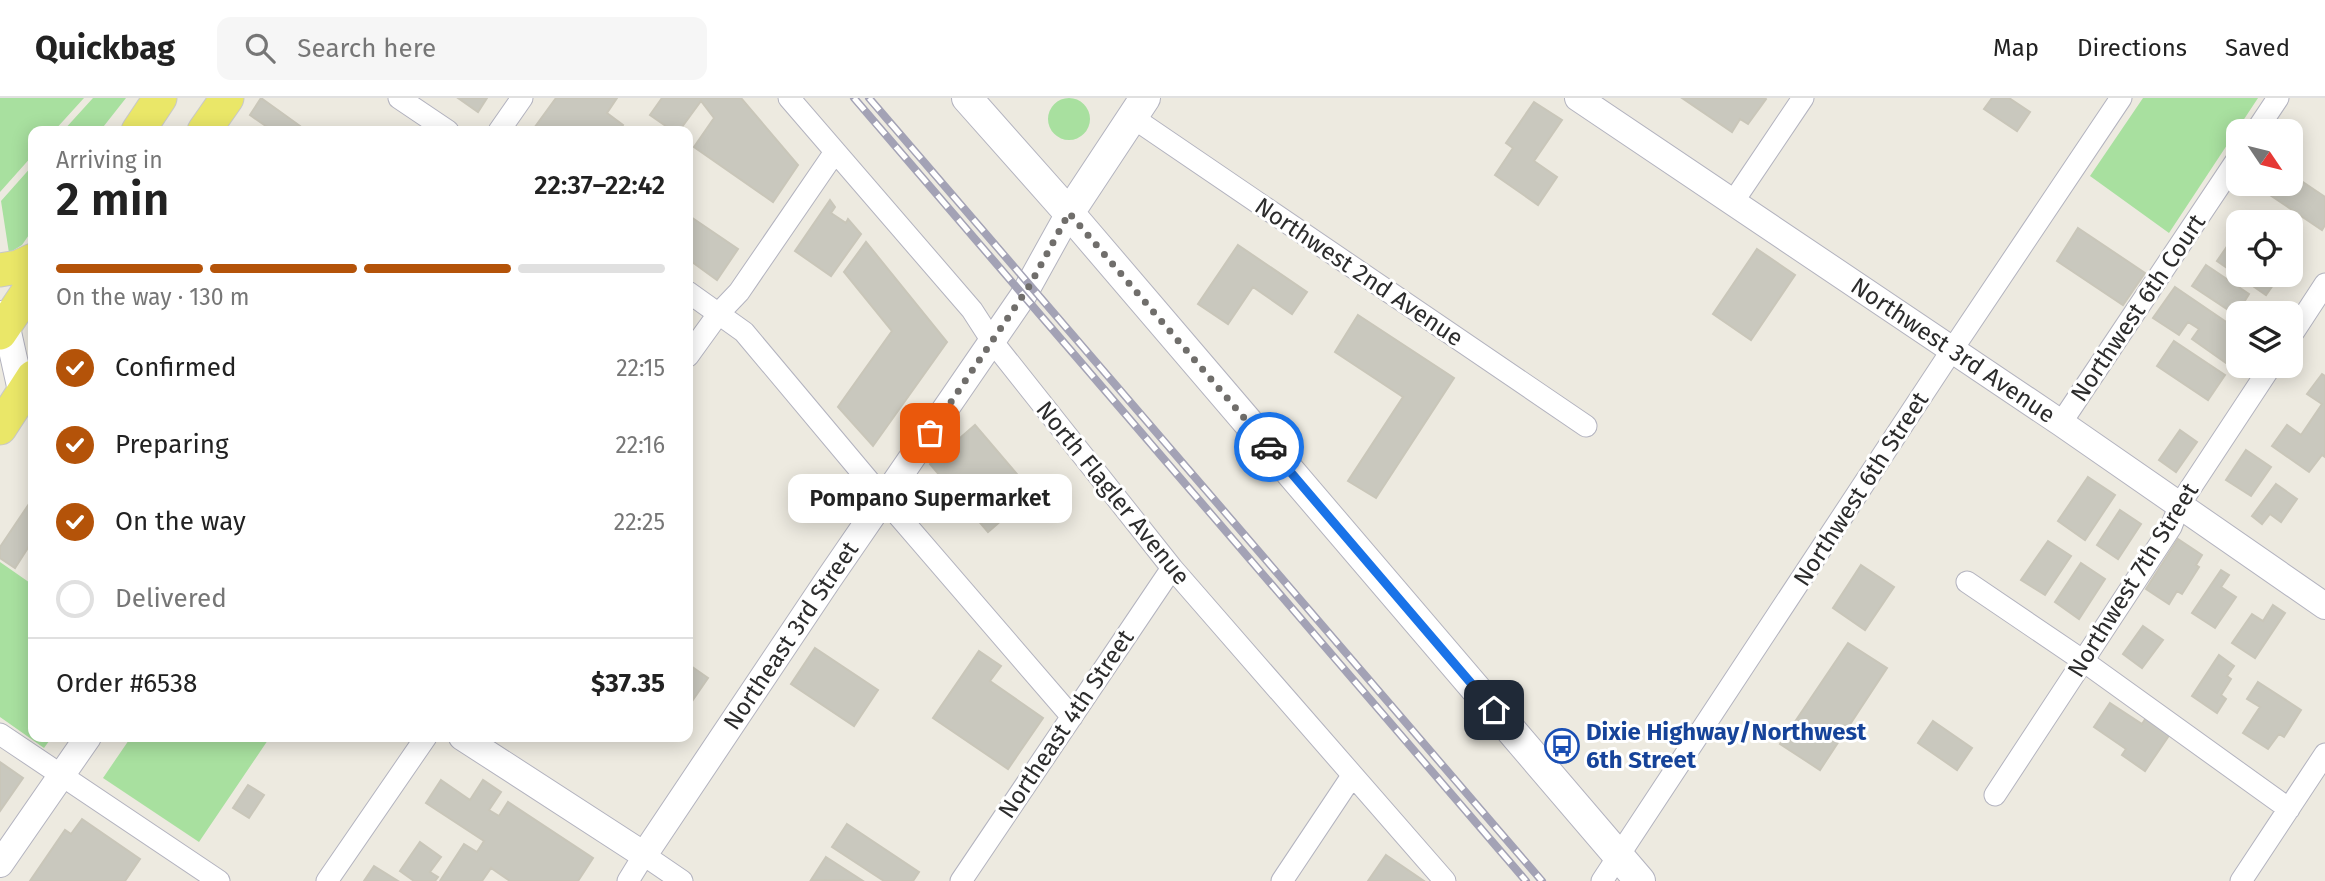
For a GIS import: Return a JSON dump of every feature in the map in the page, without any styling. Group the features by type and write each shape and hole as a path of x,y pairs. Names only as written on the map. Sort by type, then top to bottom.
{"main road":[{"path":"141,126 160,98"},
{"path":"207,126 227,98"},
{"path":"967,98 1069,213 1640,881"},
{"path":"1069,213 1139,107"},
{"path":"0,270 28,262"},
{"path":"2,323 28,290"},
{"path":"0,428 28,395"}],"street":[{"path":"399,98 441,126"},
{"path":"502,126 522,98"},
{"name":"North Flagler Avenue","path":"789,98 972,310 992,341 1172,568 1445,881"},
{"name":"Northwest 3rd Avenue","path":"1578,98 2061,423 2325,606"},
{"path":"1733,202 1803,98"},
{"name":"Northwest 6th Street","path":"1602,881 2121,98"},
{"path":"2264,119 2278,98"},
{"name":"Northwest 2nd Avenue","path":"1139,107 1586,426"},
{"path":"693,349 719,313 739,292 835,152"},
{"name":"Northwest 6th Court","path":"2061,423 2226,176"},
{"name":"Northeast 3rd Street","path":"628,881 1030,285 1069,213"},
{"path":"2303,318 2325,284"},
{"path":"693,295 744,332 1072,717"},
{"path":"2,323 28,391"},
{"path":"0,369 28,393"},
{"name":"Northwest 7th Street","path":"1995,795 2171,527 2180,504 2263,378"},
{"name":"Northeast 4th Street","path":"961,881 1172,568"},
{"path":"1967,582 2082,660 2289,809"},
{"path":"0,734 219,881"},
{"path":"0,864 85,742"},
{"path":"327,881 423,742"},
{"path":"470,742 682,881"},
{"path":"2241,881 2325,754"},
{"path":"1282,881 1352,776"}],"green space":[{"path":"0,98 84,98 59,126 28,126 28,161 0,192"},
{"path":"93,98 126,98 104,126 68,126"},
{"path":"1069,98 1084,104 1090,119 1084,134 1069,140 1054,134 1048,119 1054,104"},
{"path":"2143,98 2258,98 2244,119 2226,119 2226,147 2169,233 2090,176"},
{"path":"28,171 28,236 22,245 9,253 1,201"},
{"path":"0,562 28,582 28,737 0,717"},
{"path":"35,742 48,742 44,748"},
{"path":"128,742 267,742 199,842 103,778"}],"building":[{"path":"261,98 300,126 266,126 250,115"},
{"path":"458,98 487,98 478,112"},
{"path":"556,98 617,98 607,113 623,125 622,126 536,126"},
{"path":"662,98 741,98 798,165 773,202 694,147 714,118 701,101 683,126 666,126 650,115"},
{"path":"1682,98 1766,99 1748,124 1740,119 1732,132"},
{"path":"1992,98 2009,98 2030,112 2017,131 1984,109"},
{"path":"1534,102 1562,120 1534,161 1557,177 1538,205 1495,175 1513,148 1506,143"},
{"path":"2303,182 2325,197 2325,225 2322,230 2303,217 2303,210 2292,210 2271,196 2303,196"},
{"path":"830,200 835,207 831,213 846,223 848,219 861,234 831,276 795,251"},
{"path":"693,218 738,249 717,280 693,263"},
{"path":"2078,228 2145,273 2123,305 2057,261"},
{"path":"866,242 947,342 873,446 838,407 892,331 844,272"},
{"path":"1238,245 1307,292 1292,314 1253,287 1228,324 1198,304"},
{"path":"2226,248 2226,267 2217,261"},
{"path":"1757,249 1795,275 1751,340 1713,314"},
{"path":"2206,265 2226,278 2226,287 2239,287 2249,294 2245,301 2226,301 2226,308 2192,286"},
{"path":"2175,287 2226,322 2226,363 2192,339 2199,329 2188,322 2179,335 2153,318"},
{"path":"2254,287 2272,287 2266,295"},
{"path":"1358,315 1454,378 1376,498 1348,481 1403,397 1335,352"},
{"path":"2174,341 2225,375 2208,400 2157,366"},
{"path":"2322,374 2325,376 2325,457 2322,455 2309,472 2272,446 2287,425 2301,435 2322,404 2307,394"},
{"path":"975,425 1033,493 988,532 930,464"},
{"path":"2180,430 2197,442 2176,472 2159,460"},
{"path":"2246,450 2271,467 2251,496 2226,480"},
{"path":"2088,477 2115,495 2085,540 2058,521"},
{"path":"2276,484 2297,499 2281,522 2270,514 2262,524 2252,516"},
{"path":"28,505 28,548 15,568 0,558 0,547"},
{"path":"2120,510 2141,524 2118,559 2097,545"},
{"path":"2178,539 2202,555 2196,565 2199,567 2182,594 2177,591 2169,604 2146,589"},
{"path":"2048,541 2071,556 2045,595 2021,580"},
{"path":"2081,563 2105,579 2079,619 2055,602"},
{"path":"1861,565 1894,587 1865,630 1833,608"},
{"path":"2221,570 2229,575 2221,587 2236,597 2215,628 2192,613"},
{"path":"2273,605 2285,613 2255,658 2232,643 2252,614 2263,621"},
{"path":"2143,626 2163,640 2142,668 2123,654"},
{"path":"1848,643 1887,668 1820,770 1780,744"},
{"path":"815,648 878,690 854,726 791,684"},
{"path":"979,651 1001,666 990,681 1043,718 1008,769 933,718"},
{"path":"2219,655 2234,666 2227,676 2231,679 2221,695 2226,699 2217,713 2192,696"},
{"path":"693,668 708,678 693,700"},
{"path":"2258,682 2301,710 2284,737 2279,734 2268,749 2243,733 2260,707 2247,699"},
{"path":"2110,703 2142,724 2146,718 2170,734 2145,771 2122,755 2126,749 2094,727"},
{"path":"1933,721 1972,748 1957,770 1918,743"},
{"path":"0,762 23,778 0,811"},
{"path":"441,780 470,800 483,780 501,792 489,810 499,816 508,802 593,858 578,881 510,881 491,868 482,881 440,881 464,844 477,852 484,841 426,803"},
{"path":"248,785 264,795 249,818 233,808"},
{"path":"82,819 140,859 125,881 30,881 65,830 71,834"},
{"path":"847,824 919,872 913,881 884,881 832,847"},
{"path":"420,842 441,857 430,872 438,877 435,881 414,881 400,871"},
{"path":"1386,855 1424,881 1368,881"},
{"path":"826,857 863,881 811,880"},
{"path":"374,866 398,881 364,881"}],"railway":[{"path":"854,98 1526,881"},
{"path":"869,98 1542,881"}],"way so far":[{"path":"930,433 1030,285 1069,213 1269,447"}],"place":[{"name":"Pompano Supermarket","path":"930,433"},
{"name":"Dixie Highway/Northwest 6th Street","path":"1562,746"}],"route":[{"path":"1269,447 1494,710"}]}
